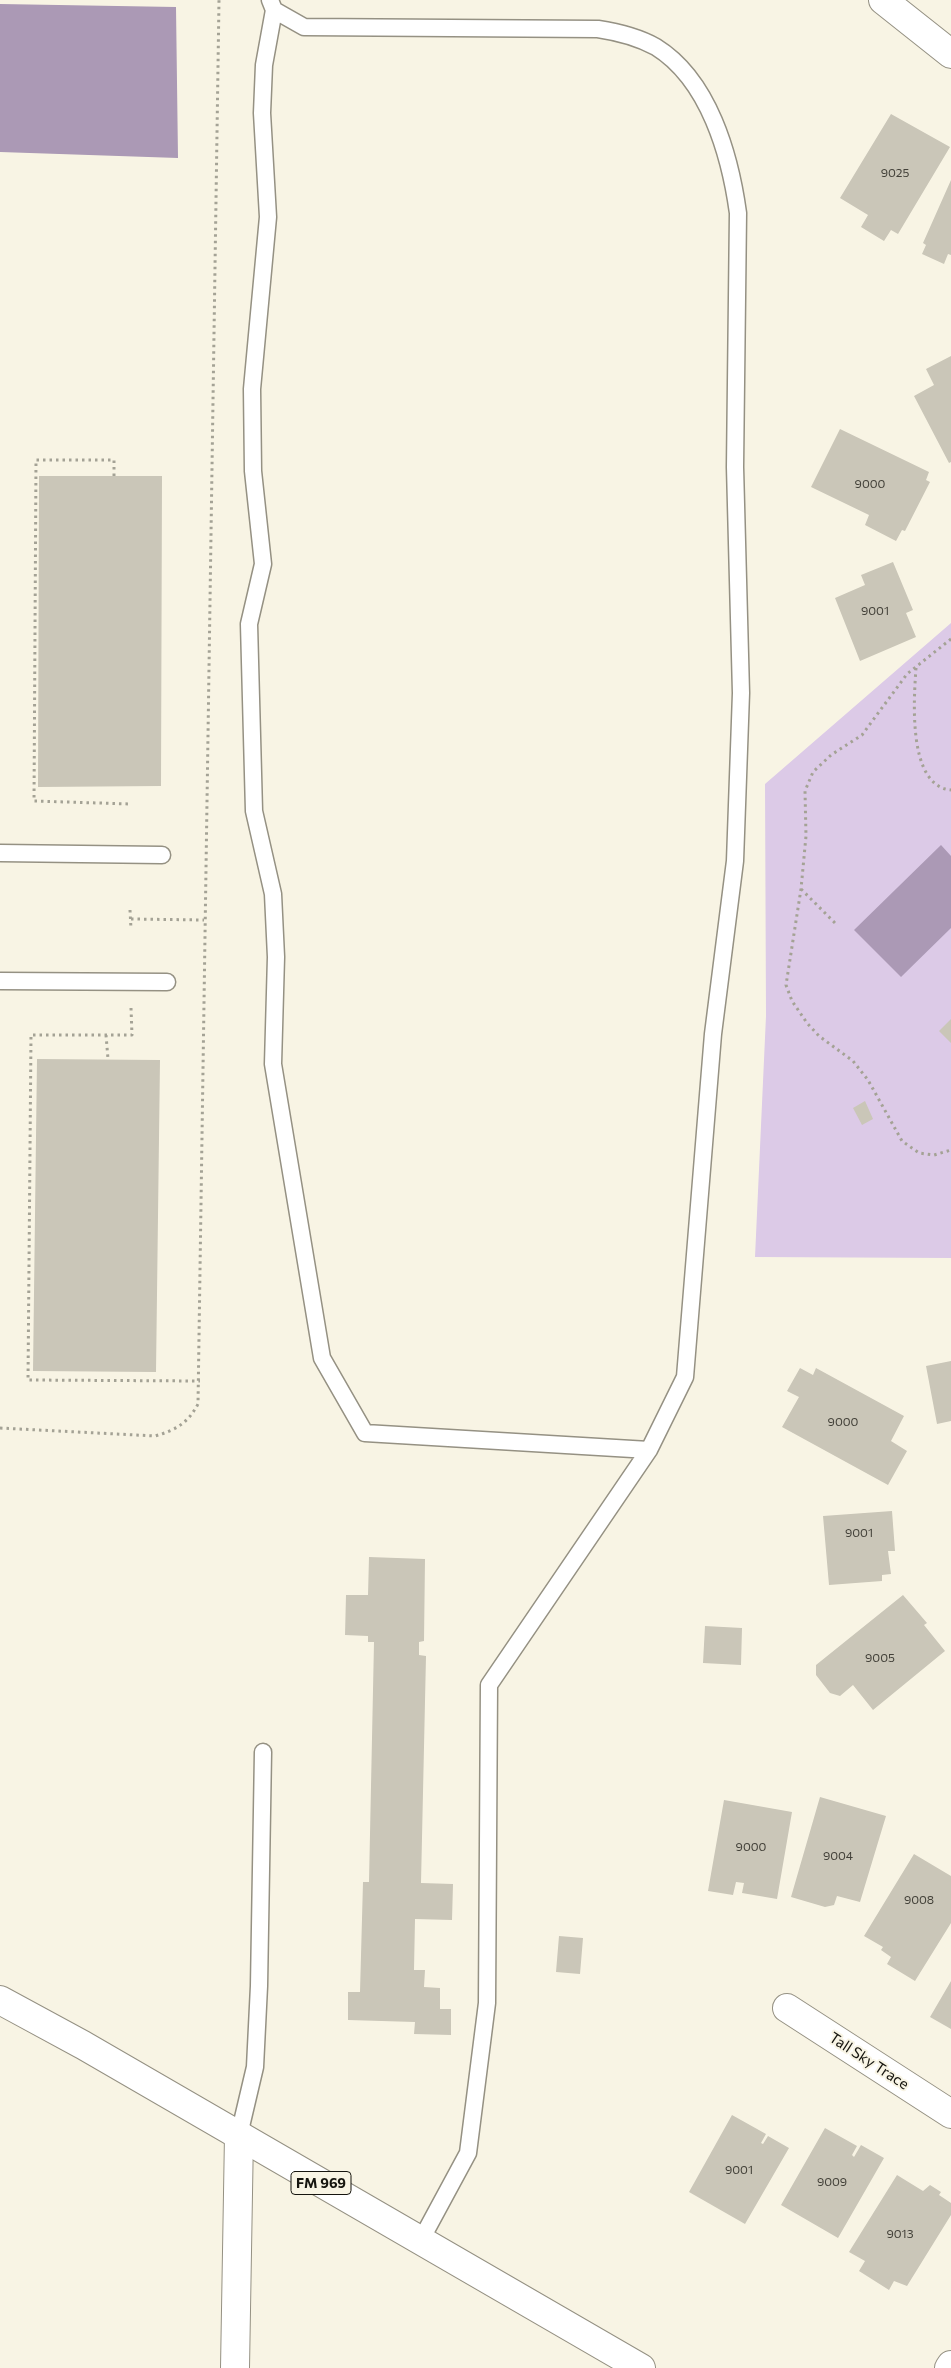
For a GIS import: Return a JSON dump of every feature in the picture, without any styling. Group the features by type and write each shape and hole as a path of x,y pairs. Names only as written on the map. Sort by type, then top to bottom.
{"main road":[{"path":"884,0 951,54"},
{"name":"FM 969","path":"0,2000 83,2045 641,2368"},
{"name":"Tall Sky Trace","path":"787,2008 951,2114"},
{"path":"235,2368 238,2135"}],"lane":[{"path":"421,2240 468,2153 488,2003 489,1685 649,1450 685,1377 713,1034 735,861 741,693 735,467 738,213 732,173 713,118 693,85 672,60 655,47 622,33 598,30 304,27 272,5 264,65 262,113 268,217 252,388 253,471 263,564 249,624 254,811 273,894 276,957 272,1064 322,1358 365,1433 649,1450"},
{"path":"0,853 162,855"},
{"path":"0,981 167,982"},
{"path":"238,2135 255,2067 259,1986 263,1752"}],"path":[{"path":"0,1428 156,1436 175,1430 191,1417 198,1404 200,1381 204,920 218,0"},
{"path":"114,476 114,460 36,460 34,801 130,804"},
{"path":"951,639 907,674 862,735 831,755 813,772 805,792 806,836 801,889 786,985 792,1001 819,1036 853,1061 868,1080 902,1141 919,1153 934,1155 951,1150"},
{"path":"916,667 913,713 921,761 932,780 951,790"},
{"path":"801,889 837,925"},
{"path":"130,910 131,930"},
{"path":"131,919 204,920"},
{"path":"131,1006 132,1035 31,1035 28,1380 200,1381"},
{"path":"106,1035 108,1060"}],"shaded area":[{"path":"0,4 176,7 178,158 0,152"},
{"path":"951,623 951,1258 755,1257 766,1016 765,784"},
{"path":"941,845 951,856 951,928 901,977 854,930"}],"building":[{"path":"891,114 950,147 898,234 891,230 884,241 861,227 868,215 840,198"},
{"path":"951,180 951,255 948,254 944,264 922,254 926,245 923,243"},
{"path":"951,356 951,462 949,463 914,396 934,385 926,369"},
{"path":"840,429 929,472 926,480 930,482 905,531 902,530 896,541 865,525 869,515 811,487"},
{"path":"39,476 162,476 161,786 38,787"},
{"path":"893,562 913,610 906,613 916,637 860,661 835,598 865,585 861,575"},
{"path":"951,1019 951,1043 939,1031"},
{"path":"37,1059 160,1060 156,1372 33,1371"},
{"path":"865,1101 873,1119 862,1125 853,1108"},
{"path":"951,1361 951,1421 937,1424 926,1366"},
{"path":"800,1368 813,1375 816,1368 904,1416 891,1441 907,1451 888,1485 782,1427 799,1397 787,1391"},
{"path":"892,1511 895,1551 888,1551 891,1574 882,1575 882,1581 829,1585 823,1516"},
{"path":"369,1557 425,1559 424,1641 419,1642 419,1655 426,1656 421,1883 453,1884 452,1920 415,1919 414,1970 425,1970 424,1987 440,1988 440,2009 451,2009 451,2035 414,2034 415,2022 348,2020 348,1992 360,1992 363,1882 369,1882 374,1642 368,1642 368,1636 345,1635 346,1595 368,1595"},
{"path":"903,1595 927,1623 924,1625 945,1651 873,1710 853,1685 840,1696 830,1693 816,1675 816,1665"},
{"path":"705,1626 742,1628 741,1665 703,1663"},
{"path":"820,1797 886,1816 860,1902 837,1896 834,1905 825,1907 791,1897"},
{"path":"724,1800 792,1812 777,1899 742,1893 744,1883 736,1882 733,1895 708,1891"},
{"path":"914,1854 951,1876 951,1923 915,1981 887,1964 891,1957 881,1950 883,1947 864,1936"},
{"path":"559,1936 583,1938 580,1974 556,1972"},
{"path":"951,1981 951,2029 930,2017"},
{"path":"732,2115 766,2134 761,2143 763,2144 768,2136 789,2148 745,2224 689,2192"},
{"path":"825,2128 857,2146 852,2155 854,2157 861,2145 884,2158 838,2238 781,2205"},
{"path":"897,2175 923,2191 930,2185 941,2192 939,2195 951,2203 951,2215 907,2286 894,2281 889,2290 859,2271 865,2261 849,2252"}]}
